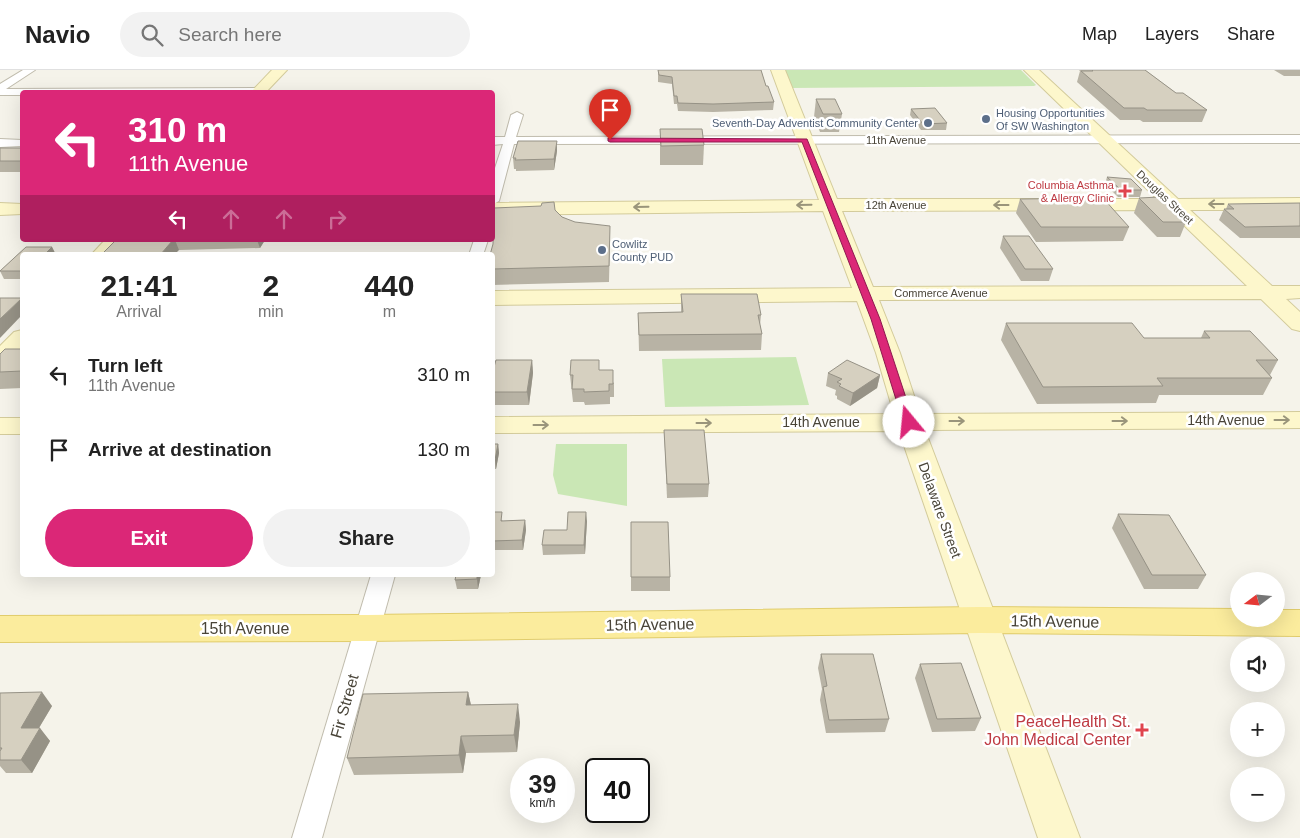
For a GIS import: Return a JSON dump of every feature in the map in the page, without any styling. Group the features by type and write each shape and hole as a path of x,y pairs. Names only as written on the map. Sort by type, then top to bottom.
{"main road":[{"name":"15th Avenue","path":"0,629 367,628 979,620 1300,623"}],"street":[{"path":"0,90 30,70"},
{"path":"261,90 280,70"},
{"name":"Delaware Street","path":"778,70 888,353 909,422 1059,838"},
{"name":"Douglas Street","path":"1031,70 1300,324"},
{"path":"0,90 20,90"},
{"path":"495,190 518,115"},
{"name":"11th Avenue","path":"495,141 1300,139"},
{"path":"0,143 20,143"},
{"name":"12th Avenue","path":"495,209 831,205 1300,204"},
{"path":"0,209 20,209"},
{"path":"104,252 114,242"},
{"name":"Commerce Avenue","path":"495,298 1300,292"},
{"path":"0,360 20,339"},
{"name":"14th Avenue","path":"495,425 1300,420"},
{"path":"0,426 20,426"},
{"name":"Fir Street","path":"307,838 381,577"}],"green space":[{"path":"785,70 1021,70 1036,85 791,88"},
{"path":"796,357 809,405 665,407 662,359"},
{"path":"556,444 627,444 627,506 558,494 553,475"}],"building":[{"path":"658,70 761,70 774,102 678,103 677,96 674,96 672,77 659,75"},
{"path":"1145,70 1176,93 1183,93 1207,110 1124,108 1081,71"},
{"path":"816,99 835,99 842,114 823,114"},
{"path":"935,108 947,123 923,124 911,109"},
{"path":"660,129 702,129 704,145 661,146"},
{"path":"518,141 557,141 554,159 515,160 516,158 513,158"},
{"path":"0,148 20,148 20,161 0,161"},
{"path":"1107,177 1131,179 1142,190 1121,190"},
{"path":"1160,197 1186,222 1163,222 1139,198"},
{"path":"1103,198 1129,227 1041,227 1020,199"},
{"path":"554,202 555,210 562,217 575,222 610,226 609,266 495,269 495,252 491,252 493,242 495,242 495,208 541,206 542,203"},
{"path":"1300,203 1300,226 1245,227 1224,209 1234,209 1228,204"},
{"path":"1003,236 1029,236 1053,269 1025,269"},
{"path":"114,242 171,242 163,252 104,252"},
{"path":"26,247 52,247 47,252 21,252"},
{"path":"20,253 20,271 0,271"},
{"path":"681,294 757,294 761,315 758,315 762,334 639,335 638,313 683,312"},
{"path":"0,298 20,298 20,300 0,319"},
{"path":"1006,323 1132,323 1144,338 1210,338 1204,331 1250,331 1278,360 1256,360 1272,378 1157,378 1163,386 1043,387"},
{"path":"5,349 20,349 20,371 0,372 0,354"},
{"path":"496,360 532,360 527,392 495,392"},
{"path":"571,360 599,360 599,370 613,370 613,384 609,384 609,391 584,392 584,389 572,389 573,375 570,375"},
{"path":"847,360 880,375 853,393 839,386 841,384 837,382 842,379 828,373"},
{"path":"664,430 704,430 709,484 667,484"},
{"path":"495,444 498,444 495,460"},
{"path":"495,512 502,512 501,521 525,520 522,540 495,541"},
{"path":"568,512 586,512 584,545 542,545 544,530 567,530"},
{"path":"1118,514 1169,515 1206,575 1152,575"},
{"path":"631,522 668,522 670,577 631,577"},
{"path":"456,577 477,577 477,579 455,580"},
{"path":"821,654 873,654 889,719 829,720 823,687 827,686"},
{"path":"961,663 981,718 937,719 920,664"},
{"path":"42,692 21,728 40,728 21,760 0,760 2,748 0,748 0,693"},
{"path":"468,692 466,705 518,704 514,735 461,736 459,755 347,758 363,694"}],"place":[{"name":"Housing Opportunities Of SW Washington","path":"986,119"},
{"name":"Seventh-Day Adventist Community Center","path":"928,123"},
{"name":"Columbia Asthma & Allergy Clinic","path":"1125,191"},
{"name":"Cowlitz County PUD","path":"602,250"},
{"name":"PeaceHealth St. John Medical Center","path":"1142,730"}],"route":[{"path":"610,140 805,140 888,353 909,422"}]}
